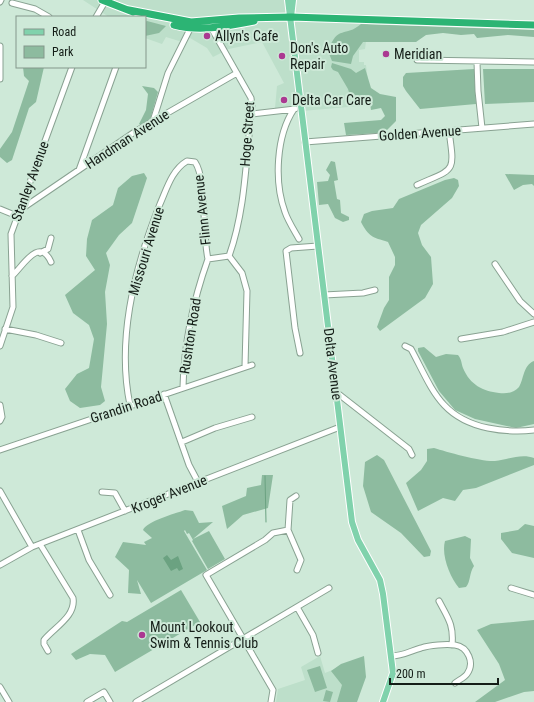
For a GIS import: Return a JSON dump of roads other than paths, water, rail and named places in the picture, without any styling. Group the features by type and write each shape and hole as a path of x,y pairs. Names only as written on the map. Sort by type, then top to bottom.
{"highway":[{"path":"104,1 142,16"},
{"path":"129,10 192,25"},
{"path":"146,17 192,25 276,17"},
{"path":"212,24 245,18 291,17 534,25"}],"main road":[{"name":"Delta Avenue","path":"288,0 288,11 291,17"},
{"name":"Delta Avenue","path":"293,0 291,17 352,522 358,540 380,580 391,656 393,673 383,702"}],"street":[{"path":"96,16 104,1"},
{"path":"12,3 35,9 47,16"},
{"name":"Hoge Street","path":"212,24 251,98 251,114 242,193 236,232 229,256"},
{"path":"153,121 168,73 192,25"},
{"path":"0,46 0,79"},
{"path":"417,60 534,62"},
{"path":"477,62 482,128"},
{"name":"Stanley Avenue","path":"0,346 13,307 11,234 72,68"},
{"path":"79,170 116,68"},
{"name":"Handman Avenue","path":"20,210 153,121 237,73"},
{"path":"251,114 302,108"},
{"path":"294,109 279,150 279,174 280,197 285,212 299,240"},
{"name":"Golden Avenue","path":"306,142 534,124"},
{"path":"417,185 447,171 452,166 453,160 449,131"},
{"name":"Missouri Avenue","path":"130,405 126,372 126,342 132,296 140,264 149,235 171,178 183,163 190,160 194,162"},
{"name":"Flinn Avenue","path":"194,162 200,175 205,245 208,259"},
{"path":"0,209 17,216"},
{"path":"12,276 18,272 29,256 40,253 48,248 51,238"},
{"path":"300,353 295,328 287,249 318,246"},
{"path":"40,253 48,257 51,262"},
{"path":"208,259 229,256 242,273 247,291 245,366"},
{"name":"Rushton Road","path":"182,387 188,328 197,292 208,259"},
{"path":"495,264 520,301 534,314"},
{"path":"324,295 363,293 375,290"},
{"path":"461,339 504,332 534,322"},
{"path":"5,329 36,335 61,343"},
{"path":"404,346 411,349 440,401 458,418 470,423 496,429 517,431 534,430"},
{"name":"Grandin Road","path":"0,450 182,387 252,365"},
{"path":"336,392 409,448 412,455"},
{"path":"164,394 189,465 198,482"},
{"path":"0,405 2,417 0,421"},
{"path":"182,442 216,428 252,417"},
{"name":"Kroger Avenue","path":"0,565 32,547 340,427"},
{"path":"0,491 32,547"},
{"path":"102,492 115,493 125,511"},
{"path":"296,496 290,500 288,530 301,560 297,570"},
{"path":"78,530 89,560 110,595"},
{"path":"271,702 273,690 206,575 270,536 288,530"},
{"path":"40,544 72,598 74,604 71,612 44,640 44,644 48,651"},
{"path":"136,702 329,588"},
{"path":"511,588 534,595"},
{"path":"439,601 452,625 452,645"},
{"path":"297,607 313,635 318,653"},
{"path":"391,656 402,656 421,648 452,645 464,648 469,654 471,662 468,674 455,683"},
{"path":"0,687 9,702"},
{"path":"87,702 104,692 110,702"}],"waterway":[{"path":"265,476 266,522"}],"place":[{"name":"Allyn's Cafe","path":"207,36"},
{"name":"Meridian","path":"386,54"},
{"name":"Don's Auto Repair","path":"282,56"},
{"name":"Delta Car Care","path":"284,100"},
{"name":"Mount Lookout Swim & Tennis Club","path":"142,635"}]}
